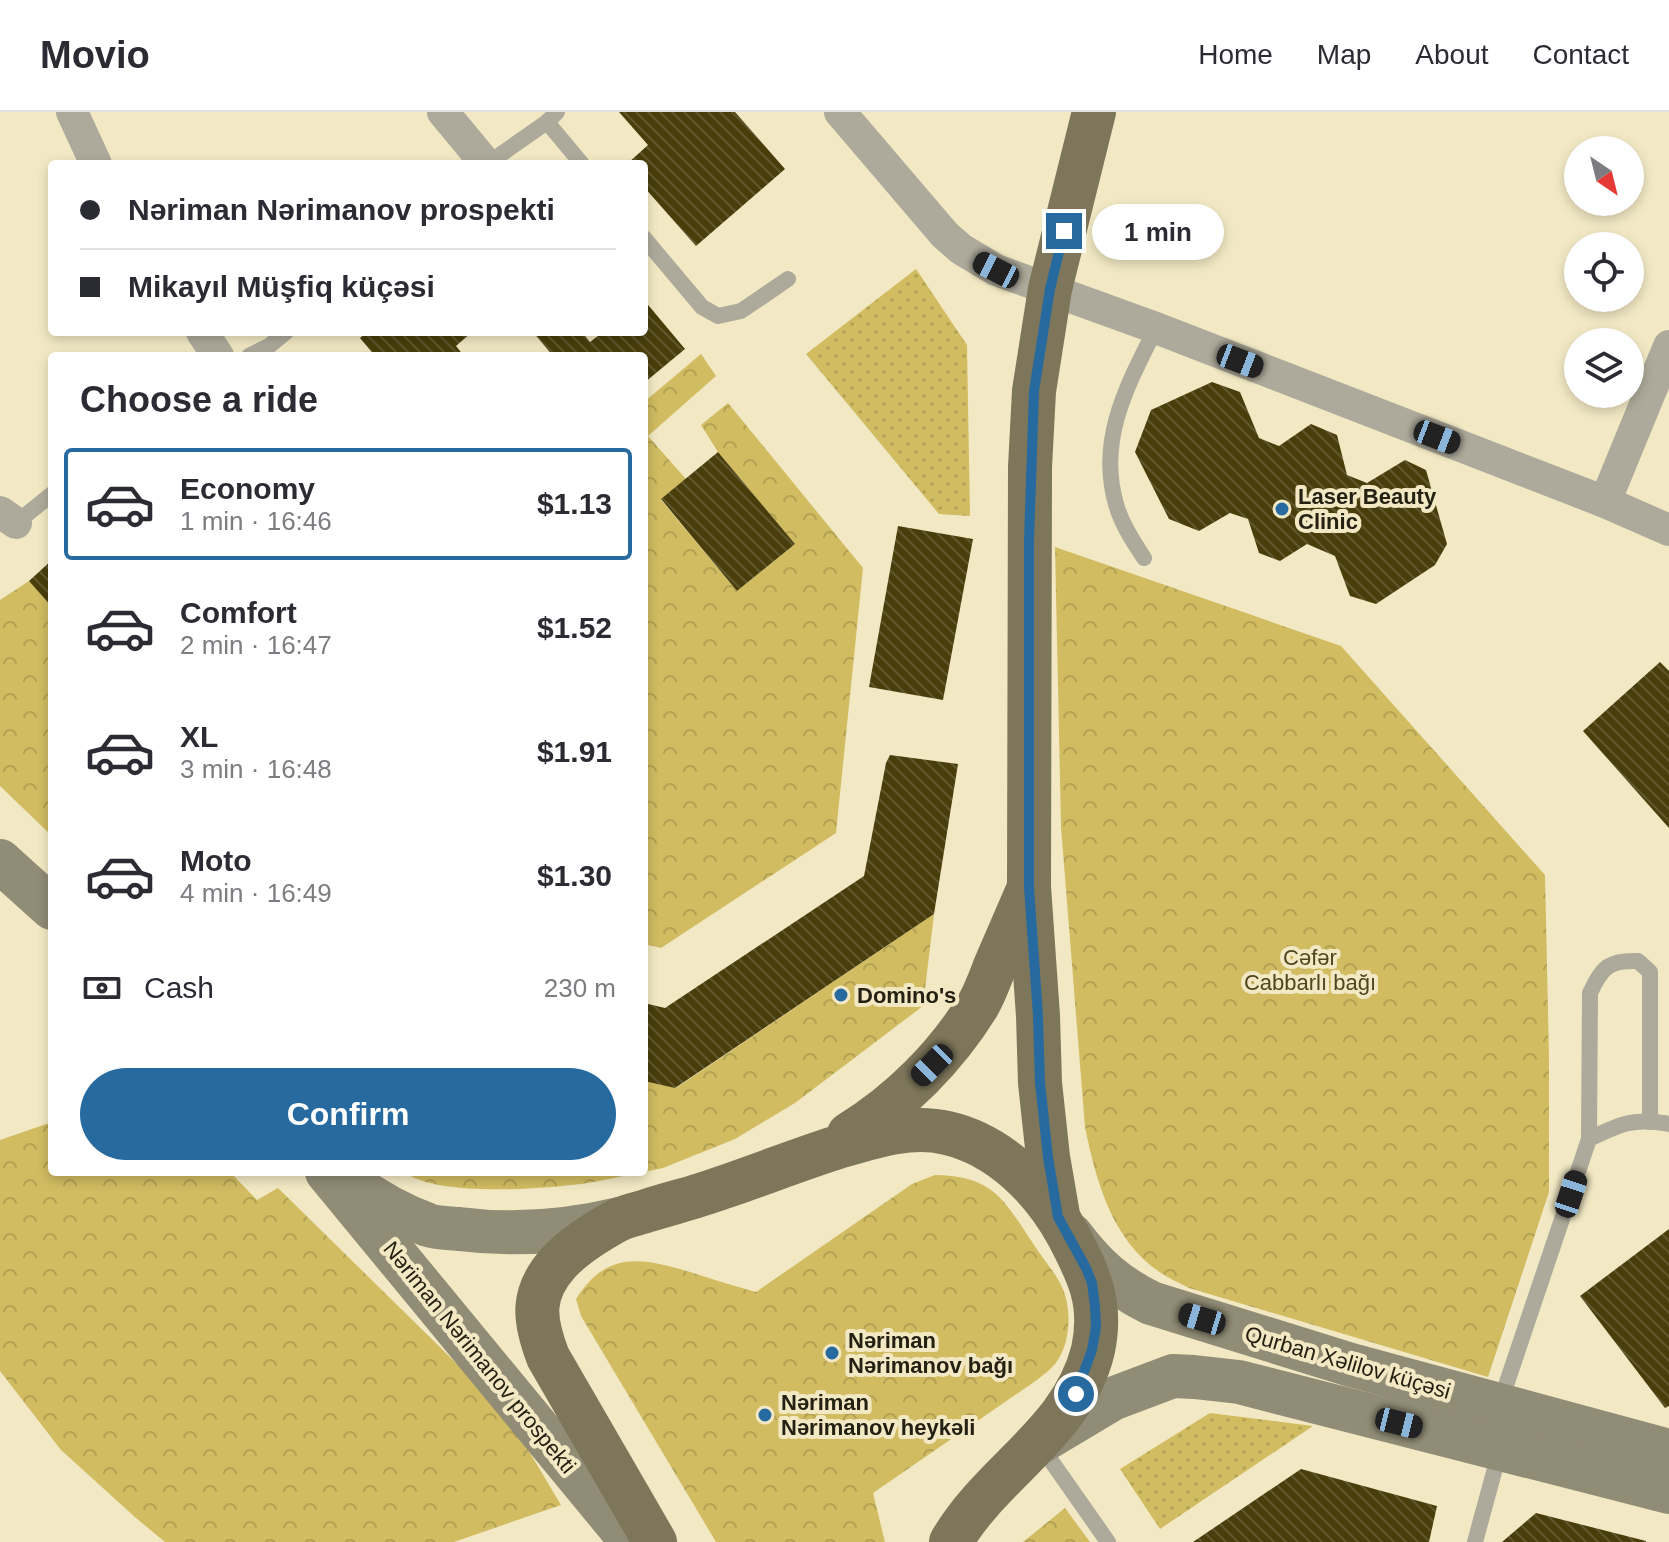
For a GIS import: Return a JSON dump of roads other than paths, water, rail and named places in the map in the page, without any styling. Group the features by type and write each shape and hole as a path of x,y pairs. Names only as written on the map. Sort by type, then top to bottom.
{"main road":[{"path":"1058,1217 1040,1083 1029,887 1030,467 1034,391 1050,289 1094,112"},
{"path":"0,861 48,904"},
{"path":"799,1160 870,1121 932,1065 980,1003 1029,887"},
{"name":"Nəriman Nərimanov prospekti","path":"343,1176 393,1209 431,1226 510,1234 591,1226 620,1219 720,1189 869,1138 902,1131 924,1129 946,1132 979,1144 1010,1165 1058,1217 1092,1283 1096,1327 1092,1350 1076,1394 1038,1443 972,1511 951,1542"},
{"name":"Nəriman Nərimanov prospekti","path":"330,1176 632,1542"},
{"name":"Qurban Xəlilov küçəsi","path":"1058,1217 1108,1277 1151,1303 1351,1365 1669,1451"},
{"name":"Nəriman Nərimanov prospekti","path":"620,1219 559,1262 539,1294 536,1313 539,1335 548,1357 655,1542"},
{"name":"Qurban Xəlilov küçəsi","path":"1038,1443 1112,1399 1173,1376 1184,1376 1239,1382 1669,1492"}],"street":[{"path":"72,112 94,160"},
{"path":"443,112 484,160"},
{"path":"840,112 945,235 961,249 996,270 1156,328 1605,502 1669,530"},
{"path":"1605,502 1669,346"}],"lane":[{"path":"493,160 552,117 579,160"},
{"path":"648,243 702,307 718,316 741,311 788,279"},
{"path":"1144,558 1128,533 1116,505 1111,478 1112,443 1116,416 1127,387 1156,328"},
{"path":"8,517 48,496"},
{"path":"1499,1405 1589,1139 1590,993 1599,973 1619,960 1638,961 1650,972 1650,1122"},
{"path":"1589,1139 1615,1126 1637,1120 1669,1124"},
{"path":"1038,1443 1108,1542"},
{"path":"1475,1542 1500,1449"}],"place":[{"name":"Laser Beauty Clinic","path":"1282,509"},
{"name":"Domino's","path":"841,995"},
{"name":"Nəriman Nərimanov bağı","path":"832,1353"},
{"name":"Nəriman Nərimanov heykəli","path":"765,1415"}],"park label":[{"name":"Cəfər Cabbarlı bağı","path":"1310,970"}]}
